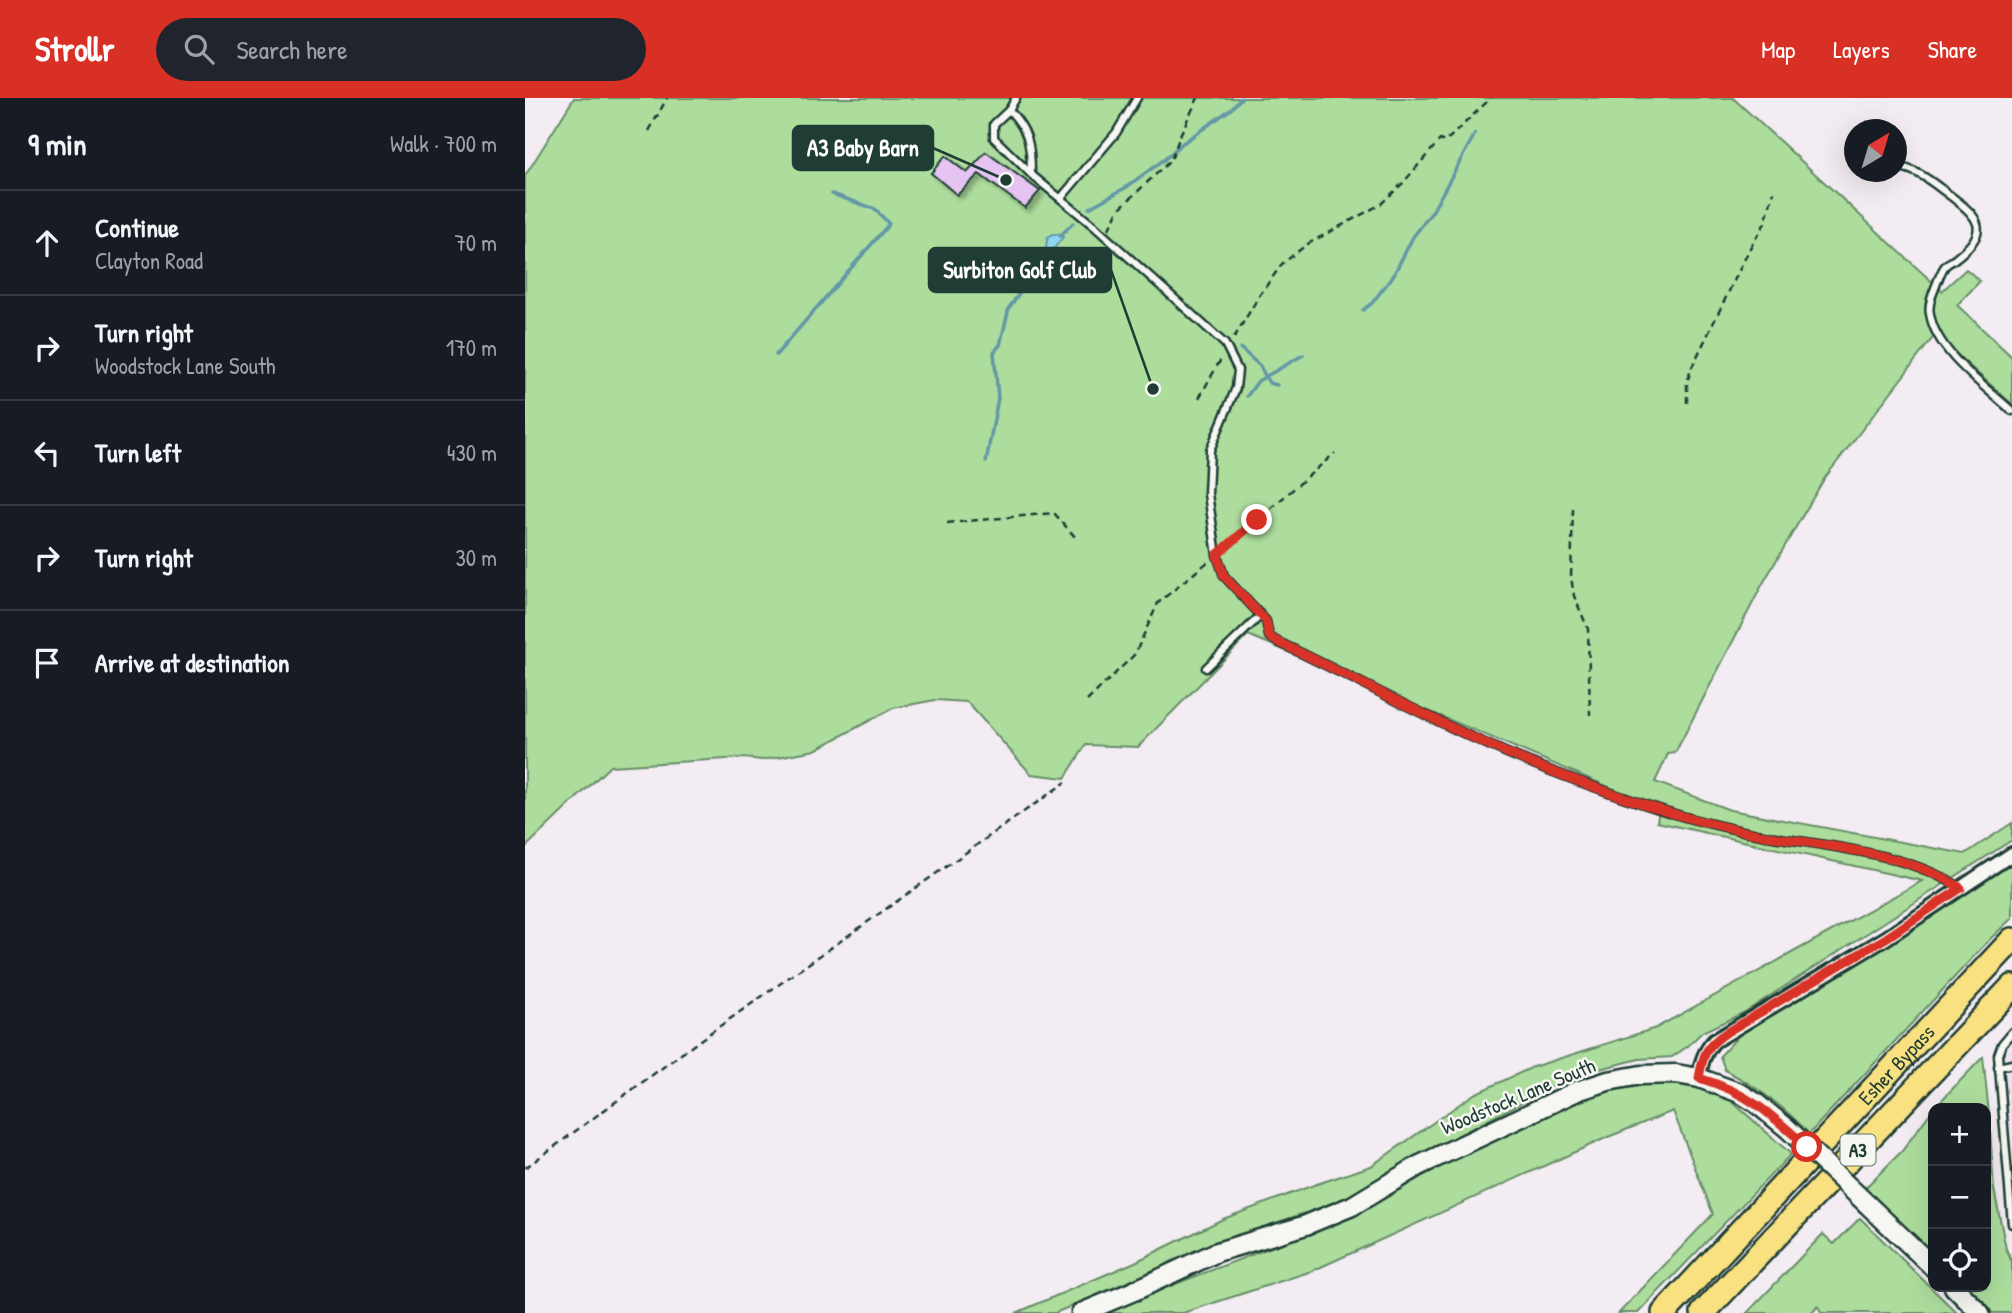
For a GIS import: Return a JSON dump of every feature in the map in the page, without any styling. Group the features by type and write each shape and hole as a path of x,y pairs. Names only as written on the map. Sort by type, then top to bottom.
{"highway":[{"name":"Esher Bypass","path":"1664,1313 2012,940"},
{"name":"Esher Bypass","path":"1703,1313 2012,987"}],"street":[{"path":"1699,1078 1707,1048 1714,1041 1886,938 2012,854"},
{"name":"Woodstock Lane South","path":"1080,1313 1217,1252 1306,1225 1352,1206 1418,1166 1577,1091 1608,1081 1641,1075 1676,1074 1699,1078 1739,1093 1756,1103 1787,1128 1928,1262"},
{"path":"1959,1292 1980,1313"}],"lane":[{"path":"1016,98 1009,110 994,124 994,138 1031,174 1105,236 1225,344 1238,370 1236,388 1210,450 1208,494 1217,555 1224,576 1266,621 1269,636 1491,746 1598,788 1667,812 1752,833 1852,849 1914,866 1941,876 1961,888"},
{"path":"1061,198 1115,133 1137,98"},
{"path":"1009,110 1028,137 1031,174"},
{"path":"1907,168 1940,188 1972,214 1978,223 1976,238 1945,265 1932,295 1929,313 1942,345 2012,411"},
{"path":"1206,668 1261,615"},
{"path":"2012,1032 2002,1044 1998,1055 2012,1222"},
{"path":"1998,1067 2012,1064"}],"path":[{"path":"649,131 667,98"},
{"path":"1105,236 1118,210 1171,160 1179,136 1198,98"},
{"path":"1233,340 1282,264 1306,245 1381,204 1440,140 1445,142 1490,98"},
{"path":"1688,403 1687,383 1691,369 1765,223 1774,191"},
{"path":"1199,398 1226,351"},
{"path":"1087,701 1135,654 1158,604 1335,453"},
{"path":"1573,509 1571,577 1574,596 1588,629 1590,715"},
{"path":"947,523 1054,513 1076,538"},
{"path":"525,1168 703,1038 1066,782"}],"shaded area":[{"path":"2012,1043 2012,1145 2005,1056"}],"green space":[{"path":"574,98 1733,98 1942,291 1966,269 1980,281 1957,305 2012,357 2012,404 1935,335 1824,479 1762,585 1675,753 1668,754 1655,782 1730,810 1965,854 2012,823 2012,840 1745,1012 1702,1032 1672,1057 1639,1059 1572,1076 1430,1150 1349,1198 1217,1243 1055,1313 1016,1313 1135,1262 1223,1219 1371,1166 1474,1094 1533,1067 1656,1028 1922,881 1657,822 1659,808 1248,635 1138,747 1086,745 1065,778 1031,774 967,702 935,700 893,708 815,750 762,760 743,758 610,766 525,848 525,176"},
{"path":"2012,861 2012,918 1809,1134 1770,1098 1725,1070 1720,1056 1741,1033 1918,924"},
{"path":"1983,1057 1988,1103 1939,1103"},
{"path":"1656,1080 1682,1082 1727,1097 1791,1154 1638,1313 1619,1313 1713,1214 1673,1111 1608,1137 1312,1271 1183,1313 1100,1313 1358,1214 1442,1165 1571,1103 1621,1085"},
{"path":"1928,1116 1928,1249 1865,1188 1902,1151"},
{"path":"1991,1144 1994,1189 2006,1249 2012,1262 2012,1313 1992,1313 1971,1292 1991,1292"},
{"path":"1860,1218 1928,1285 1928,1292 1936,1292 1957,1313 1821,1313 1818,1306 1812,1313 1747,1313 1823,1234 1834,1244"}],"water":[{"path":"1062,234 1063,237 1048,256 1046,245 1048,237"}],"building":[{"path":"986,152 1040,191 1025,208 979,174 957,195 931,173 945,156 967,173"}],"waterway":[{"path":"1089,208 1125,188 1231,109 1241,98"},
{"path":"1363,310 1372,303 1393,276 1413,237 1432,212 1475,134"},
{"path":"776,355 889,224 875,209 832,194"},
{"path":"1060,236 1073,223"},
{"path":"986,462 998,398 994,352 1000,345 1009,308 1049,250"},
{"path":"1240,348 1260,366 1269,383 1277,385"},
{"path":"1247,396 1258,381 1303,355"}],"place":[{"name":"A3 Baby Barn","path":"1006,180"},
{"name":"Surbiton Golf Club","path":"1153,389"}],"route":[{"path":"1257,520 1217,555 1224,576 1266,621 1269,636 1276,641 1491,746 1598,788 1667,812 1752,833 1852,849 1914,866 1941,876 1961,888 1886,938 1727,1032 1707,1048 1699,1078 1721,1084 1756,1103 1807,1147"}]}
